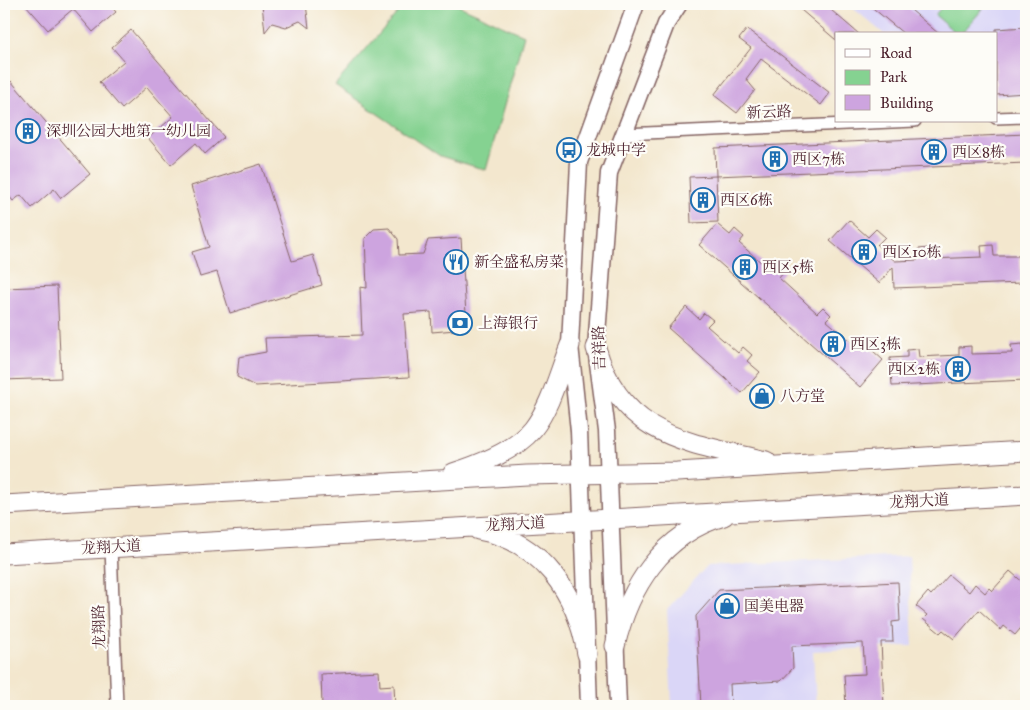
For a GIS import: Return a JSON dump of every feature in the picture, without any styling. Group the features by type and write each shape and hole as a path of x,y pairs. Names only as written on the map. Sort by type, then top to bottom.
{"main road":[{"name":"吉祥路","path":"589,706 579,431 570,345 579,162 636,4"},
{"name":"吉祥路","path":"618,706 606,431 596,348 610,173 666,24 679,4"},
{"path":"431,480 474,466 496,455 532,430 542,414 570,345"},
{"path":"596,348 603,371 615,392 630,410 648,425 679,440 787,466"},
{"path":"4,505 431,480 787,466 1026,451"},
{"name":"龙翔大道","path":"4,554 1026,494"},
{"path":"616,646 622,618 633,592 648,568 668,547 691,531 717,518 744,510"},
{"path":"432,528 457,527 481,531 512,542 527,550 546,566 562,585 575,606 583,629 587,654"}],"street":[{"path":"998,118 1026,116"},
{"name":"新云路","path":"624,134 893,122"},
{"name":"龙翔路","path":"111,547 117,706"}],"shaded area":[{"path":"848,4 1026,4 1026,96 998,97 998,32 882,32"},
{"path":"909,556 913,646 813,651 816,706 672,706 667,610 707,566"}],"green space":[{"path":"405,4 455,4 524,35 486,170 440,156 335,85"},
{"path":"944,4 987,4 963,32 955,32 935,15"}],"building":[{"path":"25,4 109,4 116,12 93,32 73,9 48,30"},
{"path":"262,4 306,4 309,28 300,21 286,27 272,23 265,32"},
{"path":"794,4 824,4 857,32 835,32 835,39"},
{"path":"868,4 904,4 937,32 902,32"},
{"path":"1026,27 1026,93 998,95 998,32 996,32 996,29"},
{"path":"747,29 830,93 821,105 761,59 746,79 755,90 737,113 714,95 751,48 739,39"},
{"path":"131,30 224,137 205,154 196,143 171,165 148,138 173,117 147,87 122,109 99,82 124,61 112,47"},
{"name":"深圳公园大地第一幼儿园","path":"11,81 90,174 61,198 54,189 32,208 21,195 13,201 4,190 4,87"},
{"path":"1026,134 1026,163 716,176 715,148"},
{"path":"261,164 292,261 313,255 322,285 230,313 217,272 200,277 192,252 209,247 191,186"},
{"name":"西区6栋","path":"716,176 718,222 691,223 689,177"},
{"name":"西区10栋","path":"849,220 868,237 876,229 885,237 877,245 895,261 918,260 918,249 930,248 930,259 982,257 981,246 993,245 994,256 1020,256 1021,283 894,288 893,267 879,283 830,241"},
{"path":"717,224 730,235 735,229 744,237 739,243 770,270 775,264 784,272 779,278 817,313 823,307 831,315 826,320 857,347 862,341 883,360 860,387 699,245"},
{"path":"389,228 398,239 399,255 423,254 428,240 461,238 467,329 432,332 431,312 404,314 409,377 255,386 237,377 239,357 266,352 265,338 362,335 360,287 367,288 365,238 374,229"},
{"path":"57,286 61,378 4,380 4,288"},
{"path":"686,307 699,319 704,313 713,320 707,326 738,353 743,347 752,355 747,361 760,372 742,393 668,328"},
{"name":"西区2栋","path":"1023,344 1023,352 1026,352 1026,380 892,386 890,358 907,357 907,350 918,349 919,357 959,355 959,347 971,346 971,354 1012,353 1011,345"},
{"path":"1010,571 1026,585 1026,609 1020,616 1026,622 1015,635 1004,626 1001,630 979,610 954,639 943,630 940,633 923,619 927,615 916,606 928,592 931,595 949,575 969,592 975,584 985,593 989,588 992,591"},
{"path":"898,582 900,621 892,622 893,642 881,642 884,706 846,706 844,675 865,674 863,643 792,646 793,668 781,681 730,684 731,706 701,706 696,616 719,590"},
{"path":"379,671 380,686 394,685 395,706 322,706 321,674"}],"place":[{"name":"深圳公园大地第一幼儿园","path":"28,131"},
{"name":"龙城中学","path":"569,150"},
{"name":"西区8栋","path":"934,152"},
{"name":"西区7栋","path":"775,159"},
{"name":"西区6栋","path":"703,200"},
{"name":"西区10栋","path":"864,252"},
{"name":"新全盛私房菜","path":"456,262"},
{"name":"西区5栋","path":"745,267"},
{"name":"上海银行","path":"460,323"},
{"name":"西区3栋","path":"833,344"},
{"name":"西区2栋","path":"958,369"},
{"name":"八方堂","path":"762,396"},
{"name":"国美电器","path":"727,606"}]}
